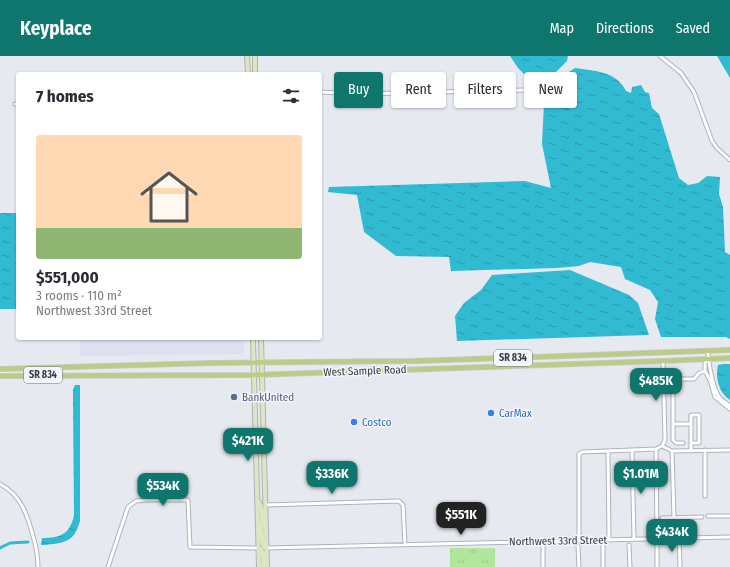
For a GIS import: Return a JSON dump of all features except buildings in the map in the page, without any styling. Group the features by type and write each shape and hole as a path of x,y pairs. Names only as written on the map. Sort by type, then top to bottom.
{"main road":[{"path":"247,56 248,72"},
{"path":"255,56 255,72"},
{"path":"253,340 259,567"},
{"path":"261,340 267,567"},
{"name":"West Sample Road","path":"0,369 484,359 730,350"},
{"name":"West Sample Road","path":"0,376 262,374 730,358"},
{"path":"157,374 168,365"},
{"path":"167,374 179,365"},
{"path":"256,453 264,464"},
{"path":"257,500 260,502 261,509 261,541 266,548"},
{"path":"258,548 262,550 263,567"}],"street":[{"path":"660,56 681,73 694,92 712,141 730,160"},
{"path":"322,92 359,94 524,90"},
{"path":"708,350 709,368 719,397 730,406"},
{"path":"708,358 705,362 705,371 715,397 730,409"},
{"path":"580,540 579,454 582,452 656,449 662,446 665,440 663,361"},
{"path":"683,443 675,442 673,440 673,379 694,379 699,373 705,371"},
{"path":"691,443 699,443 699,415 690,415 691,450"},
{"path":"673,424 691,424"},
{"path":"662,446 672,451 730,450"},
{"path":"656,449 657,539"},
{"path":"632,450 634,539"},
{"path":"705,450 705,496"},
{"path":"608,451 609,540"},
{"path":"672,451 674,518"},
{"path":"0,484 15,495 25,509 37,551 38,567"},
{"path":"108,567 128,507 136,501 188,500 190,546 258,548"},
{"path":"265,505 399,501 403,506 405,545"},
{"path":"708,516 730,516"},
{"path":"662,518 702,517"},
{"name":"Northwest 33rd Street","path":"266,548 730,537"},
{"path":"679,538 680,567"},
{"path":"603,540 603,567"},
{"path":"543,541 543,567"},
{"path":"629,545 630,567"},
{"path":"657,545 657,567"},
{"path":"578,546 579,567"}],"shaded area":[{"path":"80,340 244,340 244,351 241,354 80,356"}],"green space":[{"path":"450,548 495,548 495,567 450,567"}],"water":[{"path":"510,56 568,56 567,61 556,72 524,72 524,74"},
{"path":"717,56 730,56 730,78"},
{"path":"575,68 604,73 617,79 626,91 631,93 632,87 641,85 645,92 649,93 652,108 659,114 679,178 688,185 698,183 707,176 720,177 719,194 723,207 725,252 730,255 730,339 726,337 661,337 655,319 658,302 650,290 625,279 621,267 590,262 579,266 557,268 451,271 449,257 396,256 364,232 357,195 328,192 329,187 525,181 551,188 542,144 544,108 577,108 577,72 569,72"},
{"path":"0,213 16,213 16,309 0,309"},
{"path":"570,270 629,295 638,303 649,335 457,341 455,316 464,303 481,290 492,275"},
{"path":"730,364 730,400 723,393 719,385 717,375 718,365"},
{"path":"75,385 80,385 80,521 75,534 71,538 57,544 41,545 42,538 64,534 70,527 74,515 73,390"}],"waterway":[{"path":"0,548 10,543 28,542"}],"place":[{"name":"BankUnited","path":"234,397"},
{"name":"CarMax","path":"491,413"},
{"name":"Costco","path":"354,422"}]}
